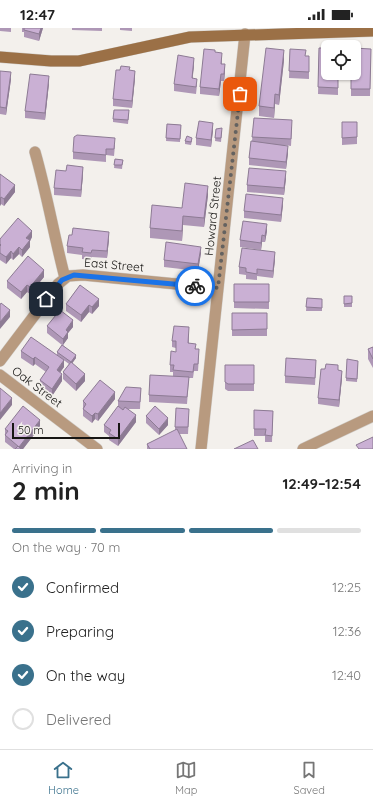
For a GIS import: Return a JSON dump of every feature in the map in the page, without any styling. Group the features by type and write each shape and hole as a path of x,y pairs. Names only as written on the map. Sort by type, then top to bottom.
{"main road":[{"path":"0,57 51,61 79,61 176,40 246,34 373,31"}],"street":[{"name":"Howard Street","path":"201,449 246,34"},
{"path":"0,361 55,287 65,278 54,237 48,202 35,152"},
{"name":"East Street","path":"65,278 74,275 83,275 218,288"},
{"name":"Oak Street","path":"0,375 97,449"},
{"path":"303,449 373,416"}],"building":[{"path":"24,28 41,28 39,34 24,30"},
{"path":"266,48 284,50 279,95 275,94 274,108 259,106"},
{"path":"319,48 321,48 321,80 338,80 338,88 318,87"},
{"path":"361,48 371,49 370,89 351,89 351,80 361,80"},
{"path":"204,49 215,50 215,52 222,53 221,64 225,64 224,74 221,74 219,89 200,87"},
{"path":"290,49 306,50 305,56 309,56 309,72 289,71"},
{"path":"178,55 194,58 192,78 197,79 196,87 174,84"},
{"path":"121,66 130,67 129,70 135,71 132,101 113,99 116,70 120,70"},
{"path":"0,71 11,72 6,108 0,107"},
{"path":"30,74 49,76 45,113 25,111"},
{"path":"114,110 129,110 128,120 113,119"},
{"path":"254,118 292,120 291,139 252,137"},
{"path":"199,121 213,123 211,140 196,138"},
{"path":"342,122 357,122 357,137 342,138"},
{"path":"167,124 181,125 180,139 166,138"},
{"path":"222,128 221,138 215,138 216,129"},
{"path":"77,135 115,138 114,149 106,149 106,155 73,152 74,137"},
{"path":"187,136 192,138 191,142 185,141"},
{"path":"251,141 288,146 286,162 249,158"},
{"path":"115,159 123,160 122,165 114,165"},
{"path":"67,165 83,167 81,190 54,188 56,170 66,171"},
{"path":"249,168 286,171 284,188 247,185"},
{"path":"0,174 15,185 4,199 1,197 0,199"},
{"path":"185,183 208,186 204,218 183,216 182,231 150,228 152,205 182,208"},
{"path":"246,194 283,198 281,215 244,211"},
{"path":"18,218 32,231 26,238 30,240 22,250 19,247 13,254 11,251 6,257 0,253 0,239"},
{"path":"243,221 267,224 265,236 262,235 261,243 240,240"},
{"path":"73,228 109,232 107,251 92,250 91,253 82,252 83,248 67,246 69,235 72,235"},
{"path":"166,242 201,247 198,264 164,260"},
{"path":"242,248 275,252 273,271 257,269 257,274 246,272 246,268 239,267"},
{"path":"28,256 44,270 30,287 27,285 21,292 7,281"},
{"path":"234,284 269,284 269,302 234,302"},
{"path":"80,285 99,299 92,307 89,305 81,315 66,304"},
{"path":"344,296 352,296 352,303 344,304"},
{"path":"307,298 322,299 322,308 306,307"},
{"path":"1,303 10,310 0,322 0,305"},
{"path":"60,310 73,320 66,330 68,332 63,339 47,326"},
{"path":"232,313 267,313 267,329 232,330"},
{"path":"174,326 189,327 188,343 196,344 195,349 199,349 198,364 194,364 193,372 173,370 174,365 170,365 171,351 176,352 176,341 172,341"},
{"path":"31,337 64,360 57,370 62,374 52,389 40,380 49,367 35,357 33,359 21,351"},
{"path":"62,345 76,355 71,362 57,352"},
{"path":"373,347 373,359 368,349"},
{"path":"286,358 316,360 315,378 285,376"},
{"path":"347,359 358,361 357,379 346,378"},
{"path":"71,362 85,374 76,384 63,372"},
{"path":"326,364 338,365 338,370 342,371 339,400 318,398 321,369 325,369"},
{"path":"225,365 254,365 254,384 228,384 225,382"},
{"path":"150,375 189,377 187,397 149,395"},
{"path":"100,380 115,392 98,414 95,413 92,416 83,409 86,404 83,401"},
{"path":"126,387 141,388 140,402 118,401"},
{"path":"0,388 12,398 0,413"},
{"path":"23,406 40,420 19,447 5,435 8,431 5,429"},
{"path":"118,406 123,410 125,407 136,415 118,439 109,433 111,430 104,425"},
{"path":"155,406 168,418 159,429 146,416"},
{"path":"176,408 189,409 188,427 175,427"},
{"path":"254,410 273,411 272,436 265,435 266,429 254,429"},
{"path":"177,429 187,449 150,449 147,444"},
{"path":"373,437 373,449 359,449 356,445"},
{"path":"253,440 258,449 234,449"}],"way so far":[{"path":"195,286 218,288 240,94"}],"route":[{"path":"46,299 62,280 68,276 74,275 195,286"}]}
